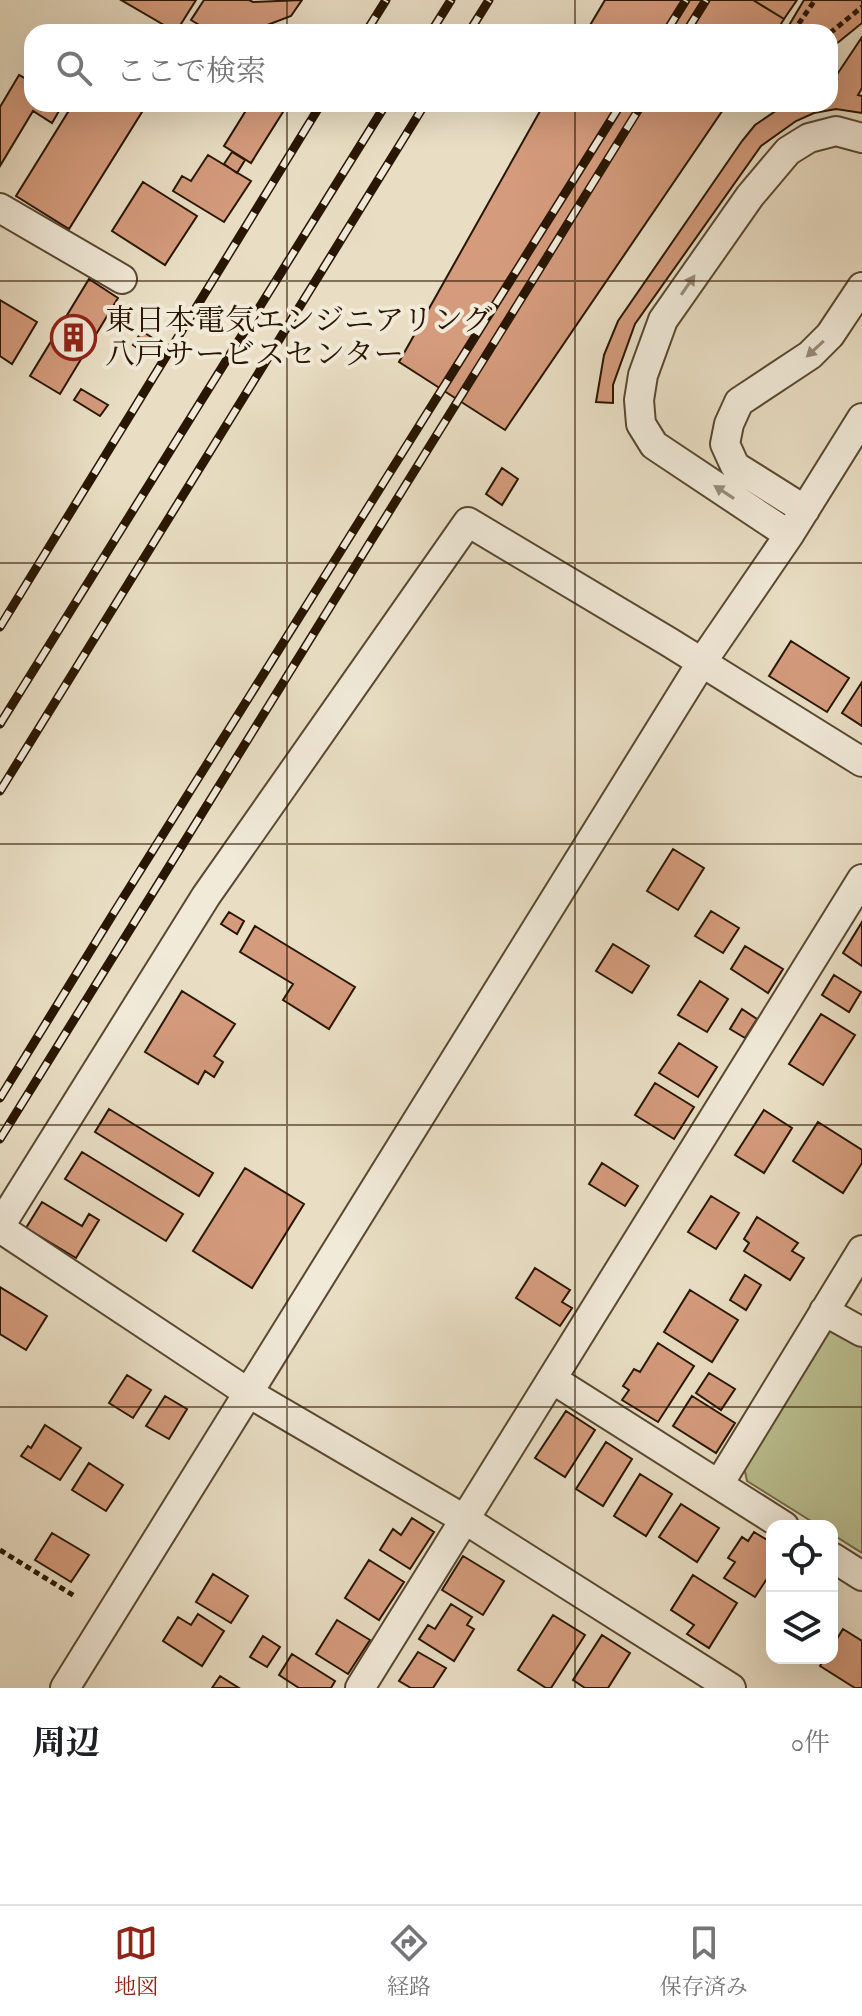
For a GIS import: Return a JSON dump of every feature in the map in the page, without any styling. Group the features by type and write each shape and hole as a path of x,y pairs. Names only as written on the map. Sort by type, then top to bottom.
{"street":[{"path":"789,535 654,445 641,424 639,400 643,375 663,320 750,196 788,151 809,138 836,131 862,138"},
{"path":"0,208 122,279"},
{"path":"805,510 735,466 725,444 729,424 739,402 810,355 830,335 862,287"},
{"path":"65,1688 702,662 789,535 862,418"},
{"path":"731,1688 464,1519 247,1392 0,1227 206,896 468,522 862,762"},
{"path":"361,1688 862,879"},
{"path":"719,1484 862,1250"},
{"path":"824,1311 862,1332"},
{"path":"552,1379 775,1520"},
{"path":"838,1561 862,1576"}],"path":[{"path":"798,24 815,0"},
{"path":"838,26 862,7"},
{"path":"0,1550 76,1597"}],"green space":[{"path":"839,1329 862,1343 862,1553 838,1538 838,1520 809,1520 747,1481 744,1467 822,1333"}],"building":[{"path":"121,0 196,0 181,24 162,24"},
{"path":"204,0 302,0 291,16 270,24 198,24 191,20"},
{"path":"605,0 753,0 784,19 781,24 591,24"},
{"path":"753,0 797,0 784,19"},
{"path":"804,0 862,0 862,23 838,42 838,24 790,24"},
{"path":"862,37 862,88 858,95 862,96 862,113 838,109 838,73"},
{"path":"19,75 24,78 24,112 32,112 0,166 0,107"},
{"path":"35,112 58,112 52,123"},
{"path":"68,112 142,112 69,229 16,196"},
{"path":"245,112 283,112 251,163 224,146"},
{"path":"540,112 722,112 505,430 399,362"},
{"path":"774,112 820,112 796,121 761,146 635,324 613,385 613,403 596,402 604,355 618,321 755,125"},
{"path":"232,152 245,160 237,173 224,164"},
{"path":"208,155 251,181 224,222 173,191 182,176 191,181"},
{"path":"143,182 197,216 165,265 112,231"},
{"name":"東日本電気エンジニアリング 八戸サービスセンター","path":"89,279 118,298 60,394 30,376"},
{"path":"0,300 37,322 12,364 0,356"},
{"path":"142,331 160,343 151,357 133,345"},
{"path":"81,389 108,405 100,416 74,400"},
{"path":"502,468 518,479 502,505 486,494"},
{"path":"791,641 849,678 827,712 769,676"},
{"path":"862,682 862,726 842,713"},
{"path":"673,849 704,868 678,910 647,891"},
{"path":"711,911 739,928 723,953 695,936"},
{"path":"229,912 244,921 237,934 221,924"},
{"path":"862,922 862,966 843,953"},
{"path":"255,926 355,987 329,1029 283,1000 293,984 240,952"},
{"path":"613,944 649,966 632,993 596,971"},
{"path":"745,946 783,969 768,993 731,969"},
{"path":"834,975 861,992 849,1012 822,995"},
{"path":"700,981 728,999 707,1032 678,1015"},
{"path":"182,991 235,1024 214,1056 223,1062 214,1077 205,1071 198,1084 145,1052"},
{"path":"742,1009 757,1019 745,1038 730,1029"},
{"path":"821,1014 855,1035 823,1085 789,1064"},
{"path":"679,1043 717,1067 698,1097 659,1073"},
{"path":"655,1083 694,1107 674,1139 635,1115"},
{"path":"109,1109 213,1173 199,1196 95,1132"},
{"path":"764,1110 792,1128 764,1173 735,1155"},
{"path":"818,1122 862,1150 862,1163 843,1193 793,1161"},
{"path":"82,1152 183,1214 166,1241 65,1179"},
{"path":"602,1163 638,1186 625,1206 589,1184"},
{"path":"245,1168 304,1204 252,1288 193,1251"},
{"path":"711,1196 739,1213 716,1249 688,1232"},
{"path":"42,1202 82,1226 89,1214 99,1220 76,1258 26,1228"},
{"path":"757,1217 798,1243 792,1251 804,1258 790,1280 744,1251 749,1243 744,1239"},
{"path":"535,1268 570,1290 562,1302 572,1308 560,1326 516,1298"},
{"path":"745,1275 761,1285 746,1310 730,1300"},
{"path":"0,1287 47,1316 26,1350 0,1334"},
{"path":"690,1290 738,1320 712,1362 664,1332"},
{"path":"658,1343 694,1366 658,1422 622,1400 629,1390 623,1386 634,1369 640,1372"},
{"path":"709,1373 735,1389 721,1410 696,1393"},
{"path":"127,1375 151,1390 133,1418 109,1403"},
{"path":"165,1396 187,1409 169,1439 146,1426"},
{"path":"692,1396 735,1423 716,1453 673,1426"},
{"path":"566,1411 595,1430 565,1477 535,1458"},
{"path":"45,1425 81,1448 60,1480 21,1456 28,1446 31,1448"},
{"path":"606,1442 632,1459 603,1506 576,1489"},
{"path":"89,1463 123,1485 106,1511 72,1490"},
{"path":"640,1474 672,1494 646,1536 614,1516"},
{"path":"681,1504 719,1528 697,1562 659,1537"},
{"path":"412,1518 434,1532 410,1569 380,1550 393,1529 401,1535"},
{"path":"754,1532 766,1539 766,1580 755,1597 724,1578 735,1562 728,1558 742,1537 748,1541"},
{"path":"52,1533 89,1555 71,1582 35,1560"},
{"path":"463,1556 504,1581 483,1615 442,1590"},
{"path":"369,1560 404,1582 379,1620 345,1598"},
{"path":"213,1574 248,1596 231,1623 196,1602"},
{"path":"693,1575 737,1603 709,1648 687,1634 694,1625 671,1610"},
{"path":"451,1604 472,1617 467,1625 474,1629 454,1661 419,1639 428,1625 435,1629"},
{"path":"198,1614 224,1631 202,1666 163,1641 178,1617 191,1625"},
{"path":"553,1615 585,1635 551,1688 546,1688 518,1670"},
{"path":"337,1620 370,1640 348,1674 316,1654"},
{"path":"843,1629 862,1641 862,1688 855,1688 820,1666 838,1664 838,1637"},
{"path":"602,1635 630,1653 608,1688 585,1688 573,1680"},
{"path":"263,1636 280,1647 267,1667 250,1657"},
{"path":"418,1652 446,1668 433,1688 411,1688 399,1681"},
{"path":"292,1654 335,1681 331,1688 299,1688 279,1675"},
{"path":"220,1676 239,1688 212,1688"}],"railway":[{"path":"371,24 386,0"},
{"path":"436,24 451,0"},
{"path":"474,24 489,0"},
{"path":"671,24 686,0"},
{"path":"691,24 706,0"},
{"path":"0,627 316,112"},
{"path":"0,724 381,112"},
{"path":"0,791 420,112"},
{"path":"0,1098 616,112"},
{"path":"0,1139 637,112"}],"place":[{"name":"東日本電気エンジニアリング 八戸サービスセンター","path":"74,337"}]}
